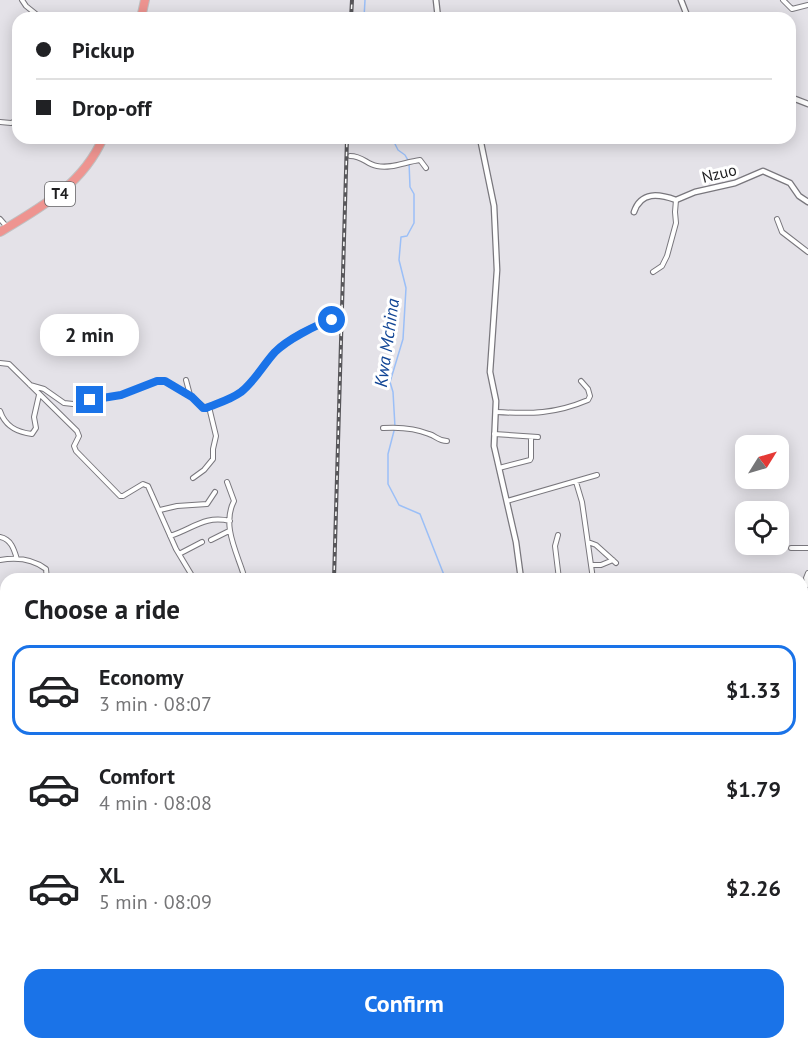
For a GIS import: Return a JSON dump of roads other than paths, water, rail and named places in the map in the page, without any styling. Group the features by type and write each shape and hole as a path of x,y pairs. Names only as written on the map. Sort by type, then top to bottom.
{"highway":[{"name":"T4","path":"4,230 69,188 88,166 101,144"}],"street":[{"path":"22,0 34,12"},
{"path":"783,0 792,9 808,5"},
{"path":"481,144 494,206 496,281 489,372 496,412 494,446 520,573"},
{"path":"350,156 359,156 377,166 392,167 420,160 426,168"},
{"name":"Nzuo","path":"634,212 639,201 646,196 668,196 676,200 694,192 735,183 763,171 790,183 799,196 808,202"},
{"path":"652,272 662,266 665,260 676,223 676,200"},
{"path":"0,219 4,230"},
{"path":"777,219 782,232 808,252"},
{"path":"30,385 44,389 69,404 121,395 159,381 168,382 190,396 203,408 210,407 242,391 286,342 327,321 336,320"},
{"path":"0,363 9,364 79,433 74,446 77,452 120,496 145,484 153,493 170,536 190,573"},
{"path":"186,380 190,396"},
{"path":"496,412 534,414 580,403 588,400 590,396 588,389 581,381"},
{"path":"0,411 9,426 32,434 36,428 34,417 39,395"},
{"path":"193,478 213,459 216,436 210,407"},
{"path":"383,428 395,427 418,431 432,434 438,440 447,441"},
{"path":"495,434 538,438"},
{"path":"499,468 530,460 531,437"},
{"path":"507,501 597,475"},
{"path":"227,482 234,501 230,510 230,531 243,573"},
{"path":"576,482 582,502 592,573"},
{"path":"160,510 177,506 207,504 215,492"},
{"path":"170,536 205,520 230,521"},
{"path":"212,540 230,531"},
{"path":"558,535 555,546 558,573"},
{"path":"0,537 10,543 18,559"},
{"path":"179,554 202,542"},
{"path":"588,542 596,545 615,561 591,565"},
{"path":"791,548 808,548"},
{"path":"0,560 32,561 44,567 47,573"}],"waterway":[{"name":"Kwa Mchina","path":"364,12 365,0"},
{"name":"Kwa Mchina","path":"395,144 409,162 410,187 414,194 414,223 407,236 401,237 399,260 406,288 403,339 390,382 393,392 395,427 388,454 388,484 399,505 420,514 443,573"}],"railway":[{"path":"351,12 352,0"},
{"path":"334,573 347,144"}]}
